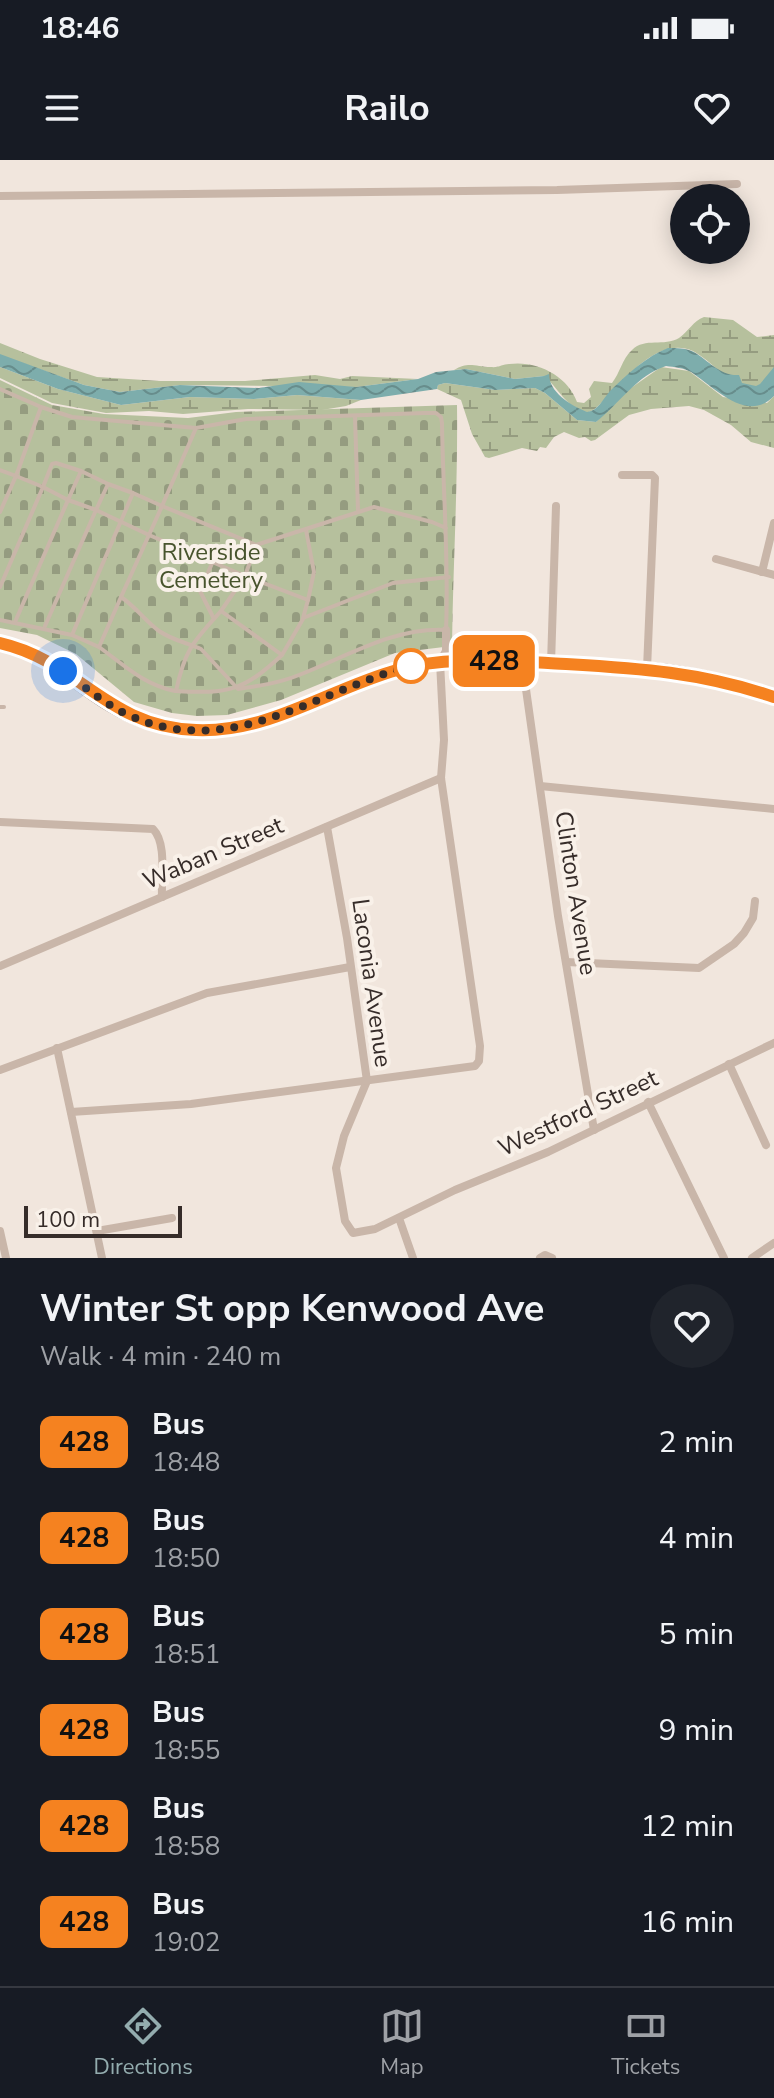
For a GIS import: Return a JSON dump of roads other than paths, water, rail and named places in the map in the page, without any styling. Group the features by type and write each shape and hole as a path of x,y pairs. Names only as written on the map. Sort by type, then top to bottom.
{"main road":[{"path":"0,643 36,654 100,699 132,717 155,726 197,730 262,722 395,670 440,662 522,661 647,669 692,674 774,698"}],"street":[{"path":"0,196 670,186"},
{"path":"622,475 652,475 655,478 647,669"},
{"path":"551,664 556,506"},
{"path":"762,572 774,523"},
{"path":"716,559 774,575"},
{"path":"71,1112 191,1104 475,1066 479,1061 480,1046 441,778 444,740 440,662 446,651 446,630"},
{"name":"Clinton Avenue","path":"522,661 594,1130"},
{"name":"Waban Street","path":"0,966 441,778"},
{"path":"540,786 774,809"},
{"path":"0,822 153,829 161,843 162,897"},
{"name":"Laconia Avenue","path":"327,827 367,1081 344,1136 336,1168 345,1221 353,1233 375,1229 399,1218"},
{"path":"566,962 699,968 734,944 744,933 753,918 755,901"},
{"path":"0,1070 207,993 350,967"},
{"name":"Westford Street","path":"399,1218 455,1190 594,1130 774,1043"},
{"path":"57,1048 102,1258"},
{"path":"729,1064 766,1145"},
{"path":"648,1102 724,1258"},
{"path":"97,1231 172,1218"},
{"path":"399,1218 413,1258"},
{"path":"0,1231 6,1258"},
{"path":"752,1258 774,1243"},
{"path":"540,1258 545,1255 552,1258"}],"lane":[{"path":"0,389 72,417 196,428 246,419 436,413 441,417 449,577 446,630 432,629 394,636 287,679 238,689 205,692 161,688 119,665 99,647 72,635 0,620"},
{"path":"0,512 41,407"},
{"path":"355,417 358,510"},
{"path":"99,647 196,428"},
{"path":"0,587 52,464 56,463 256,545 374,507 446,528"},
{"path":"0,470 308,600"},
{"path":"15,622 81,471"},
{"path":"44,627 108,484"},
{"path":"72,635 133,493"},
{"path":"238,689 282,655 303,618 314,572 306,530"},
{"path":"176,691 181,665 190,646 221,611 245,576 256,545"},
{"path":"213,561 200,591 214,619"},
{"path":"303,618 393,583 449,577"},
{"path":"121,597 163,634 201,649 238,689"},
{"path":"221,611 282,655"}],"water":[{"path":"668,348 691,351 720,371 739,375 742,383 756,386 774,367 774,396 764,404 742,405 720,394 691,372 666,366 637,383 596,422 577,420 535,388 495,390 445,383 438,385 437,389 361,400 297,395 254,399 190,397 121,405 58,389 0,367 0,354 84,385 120,392 180,385 259,388 299,382 356,387 466,369 515,379 549,374 557,392 587,412 597,407 637,366"}],"park label":[{"name":"Riverside Cemetery","path":"211,566"}]}
